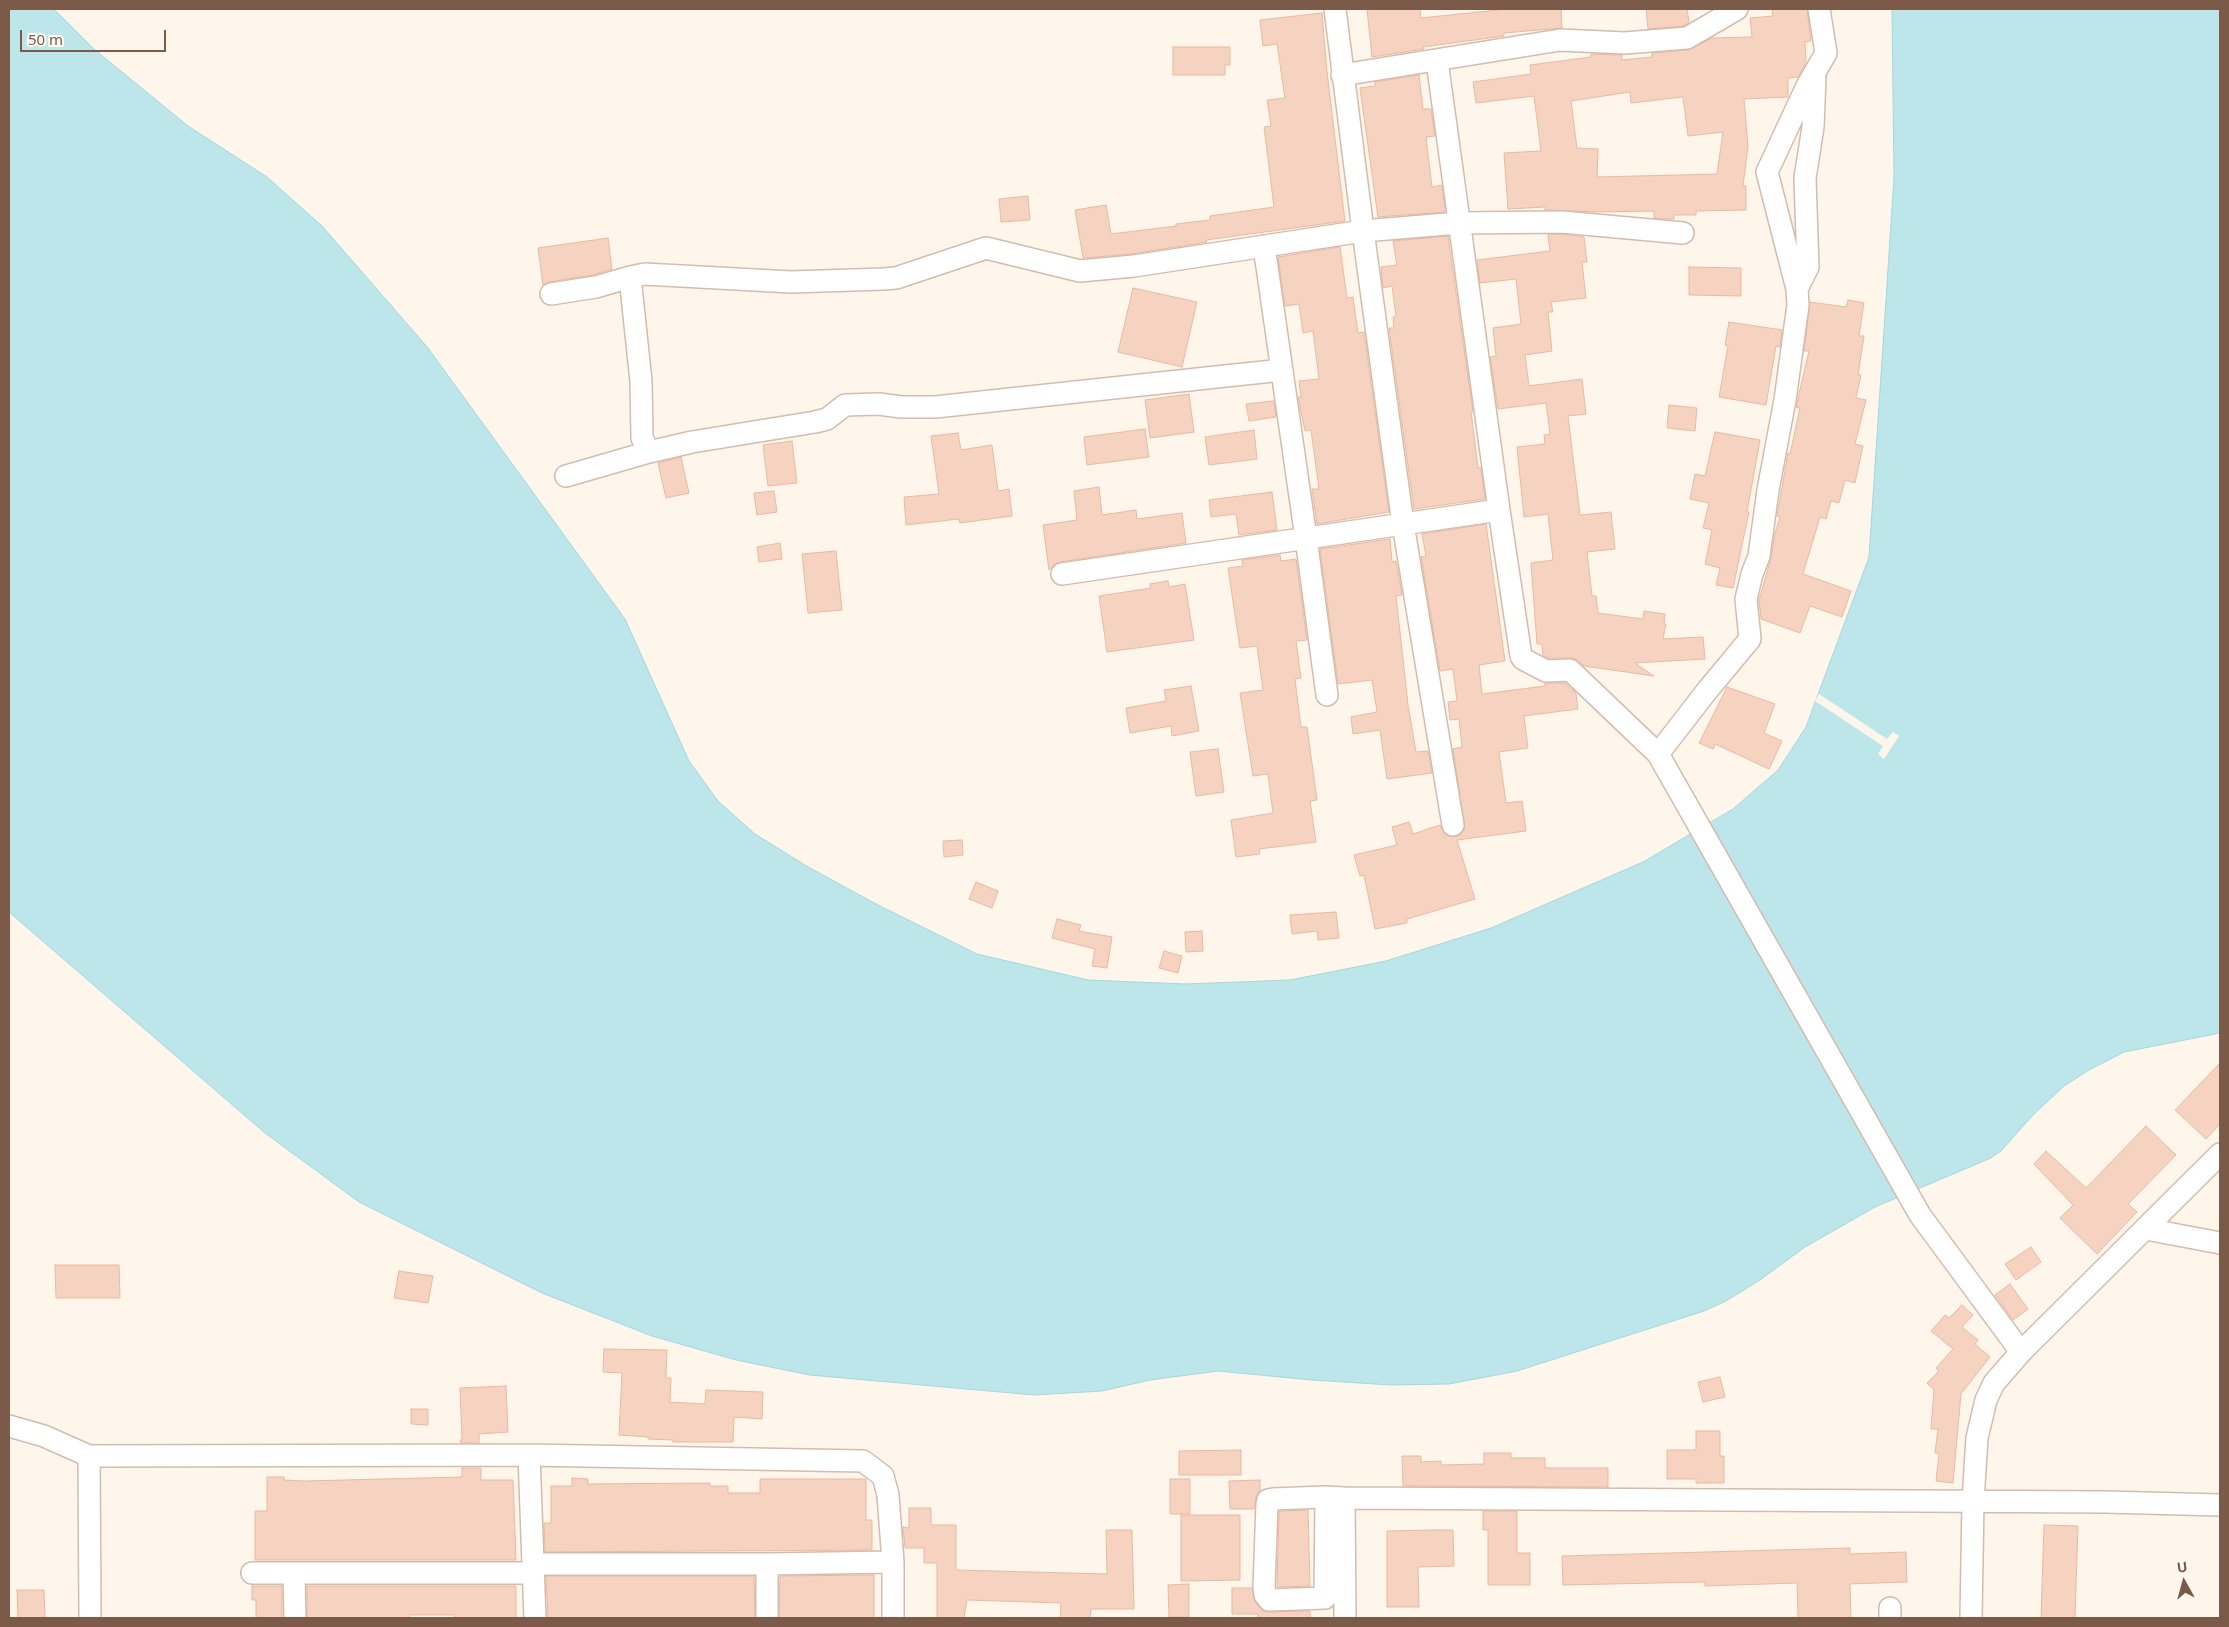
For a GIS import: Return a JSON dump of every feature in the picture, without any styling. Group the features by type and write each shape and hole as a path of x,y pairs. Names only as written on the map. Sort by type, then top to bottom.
{"street":[{"path":"1335,9 1342,75 1403,524 1453,825"},
{"path":"1342,75 1560,40 1626,43 1687,38 1737,9"},
{"path":"1658,754 1750,639 1746,599 1752,574 1760,556 1768,490 1788,381 1798,305 1797,289 1767,172 1826,53 1819,9"},
{"path":"1437,61 1521,656 1523,659 1546,671 1570,670 1658,754 1677,791 1920,1215 2021,1352"},
{"path":"1797,289 1808,267 1805,178 1812,127 1816,71"},
{"path":"551,294 596,287 630,276 670,275 791,282 896,278 986,248 1080,271 1134,266 1363,231 1459,223 1562,222 1683,233"},
{"path":"1264,246 1327,695"},
{"path":"630,276 641,381 642,438 649,452"},
{"path":"566,476 649,452 692,442 814,422 828,418 845,405 879,404 901,407 935,407 1282,370"},
{"path":"1062,574 1499,510"},
{"path":"1971,1618 1973,1501 1977,1438 1986,1400 1994,1383 2021,1352 2220,1154"},
{"path":"2146,1229 2220,1243"},
{"path":"9,1426 44,1436 89,1456 529,1455 863,1461 883,1476 888,1494 893,1562 893,1618"},
{"path":"529,1455 535,1618"},
{"path":"89,1456 90,1618"},
{"path":"1335,1498 1325,1598 1269,1600 1265,1595 1264,1588 1268,1500 1335,1498 1973,1501 2220,1505"},
{"path":"1335,1498 1345,1618"},
{"path":"252,1573 893,1562"},
{"path":"767,1564 767,1618"},
{"path":"294,1573 295,1618"}],"water":[{"path":"9,9 54,9 94,49 188,126 267,177 322,226 428,348 625,619 689,761 718,801 755,834 810,868 878,905 977,954 1088,980 1185,984 1290,980 1386,961 1491,928 1643,862 1733,809 1778,770 1806,727 1869,557 1894,178 1892,9 2220,9 2220,1033 2124,1052 2089,1070 2064,1086 2033,1115 2001,1151 1991,1158 1875,1207 1805,1247 1760,1280 1726,1301 1704,1311 1517,1371 1449,1384 1391,1385 1218,1371 1150,1380 1102,1391 1034,1395 810,1375 736,1360 652,1336 542,1293 359,1202 265,1133 9,912"}],"pier":[{"path":"1819,694 1887,739 1893,732 1899,736 1884,759 1878,754 1883,746 1815,701"}],"building":[{"path":"1367,9 1420,9 1421,18 1508,9 1561,9 1562,28 1504,33 1504,36 1423,47 1424,49 1372,57"},
{"path":"1646,9 1687,9 1689,22 1683,26 1648,29"},
{"path":"1772,9 1807,9 1811,41 1805,42 1806,62 1798,77 1788,78 1788,97 1744,99 1748,146 1743,186 1746,186 1746,210 1696,211 1696,215 1674,215 1674,219 1665,219 1654,218 1654,211 1595,212 1545,210 1545,207 1508,209 1504,153 1541,151 1534,96 1476,103 1473,82 1531,74 1530,65 1591,57 1591,54 1622,55 1622,60 1652,57 1652,53 1688,50 1712,38 1752,37 1750,18 1773,16","holes":["1630,92 1631,103 1683,97 1688,136 1723,132 1717,174 1597,177 1598,149 1577,148 1571,101"]},
{"path":"1322,13 1327,72 1345,221 1206,240 1207,242 1132,254 1083,258 1075,210 1106,205 1111,234 1176,226 1176,224 1210,220 1210,216 1274,207 1264,127 1271,126 1267,100 1285,98 1277,44 1263,46 1260,20"},
{"path":"1173,47 1230,47 1230,65 1225,65 1225,75 1173,75"},
{"path":"1419,75 1423,109 1431,109 1435,136 1426,137 1432,187 1442,185 1445,212 1378,217 1360,88 1375,86 1375,82"},
{"path":"1028,196 1030,220 1001,222 999,199"},
{"path":"1561,234 1584,237 1587,262 1582,262 1586,298 1551,302 1553,312 1548,312 1552,351 1525,355 1529,386 1582,379 1586,414 1568,416 1580,515 1611,512 1615,549 1587,552 1592,596 1596,596 1598,613 1643,619 1644,611 1665,614 1664,624 1666,624 1663,639 1703,637 1705,659 1635,663 1654,676 1584,666 1574,658 1549,658 1543,655 1542,644 1537,644 1531,563 1553,560 1548,514 1524,517 1517,447 1545,444 1544,435 1550,434 1546,403 1498,409 1490,357 1496,356 1493,328 1521,324 1516,279 1480,283 1477,260 1550,251 1548,235"},
{"path":"1448,236 1473,412 1471,412 1478,468 1481,468 1485,499 1414,509 1389,328 1394,328 1393,317 1396,316 1392,286 1383,288 1381,267 1397,265 1393,241"},
{"path":"608,238 612,269 593,275 549,282 543,285 538,248"},
{"path":"1340,247 1347,298 1353,297 1358,333 1364,332 1389,512 1317,524 1312,489 1319,489 1311,430 1305,431 1298,397 1301,397 1299,381 1319,379 1313,331 1303,333 1299,304 1285,306 1278,257"},
{"path":"1689,267 1741,268 1741,296 1689,295"},
{"path":"1133,288 1197,302 1182,367 1118,352"},
{"path":"1848,300 1864,303 1859,336 1864,336 1858,375 1861,375 1856,398 1866,400 1855,444 1863,446 1855,483 1845,480 1839,503 1831,501 1826,519 1820,517 1803,574 1851,591 1842,617 1810,606 1800,633 1761,619 1759,600 1780,517 1777,516 1788,453 1790,454 1800,408 1796,407 1809,351 1804,351 1810,302 1846,307"},
{"path":"1729,322 1782,330 1780,347 1776,346 1766,405 1719,397 1728,346 1725,345"},
{"path":"1189,394 1194,432 1150,438 1145,400"},
{"path":"1274,401 1276,417 1249,421 1246,404"},
{"path":"1669,405 1697,408 1695,431 1667,428"},
{"path":"1145,429 1149,457 1087,465 1084,437"},
{"path":"1254,430 1257,459 1209,465 1205,437"},
{"path":"1715,432 1760,440 1747,512 1749,512 1733,588 1716,585 1720,568 1705,564 1712,530 1703,528 1709,503 1690,499 1695,474 1705,476"},
{"path":"958,433 961,450 992,445 998,491 1009,489 1012,516 960,523 959,519 906,525 904,497 939,494 931,436"},
{"path":"792,441 797,483 768,486 763,445"},
{"path":"681,457 689,493 666,498 658,463"},
{"path":"1099,487 1102,515 1136,510 1137,519 1182,513 1186,543 1060,562 1049,570 1043,525 1077,520 1074,491"},
{"path":"774,491 777,512 757,515 754,493"},
{"path":"1272,492 1277,530 1239,535 1236,514 1211,517 1209,500"},
{"path":"1486,524 1505,661 1479,665 1482,694 1545,686 1545,683 1565,683 1576,693 1578,709 1524,716 1528,748 1499,752 1506,803 1522,801 1526,831 1457,840 1475,899 1407,919 1407,923 1375,929 1364,875 1360,876 1354,855 1397,845 1392,827 1409,822 1413,834 1440,825 1444,833 1455,837 1465,829 1453,749 1462,747 1459,719 1450,720 1448,702 1457,701 1453,669 1440,671 1421,557 1426,556 1422,534"},
{"path":"1390,539 1392,562 1396,561 1402,595 1396,596 1408,705 1416,752 1428,751 1432,773 1387,779 1380,730 1353,734 1351,717 1377,712 1372,680 1338,684 1320,549"},
{"path":"780,543 782,559 759,562 757,547"},
{"path":"836,551 842,610 808,613 802,554"},
{"path":"1280,555 1281,561 1296,559 1307,640 1296,641 1301,678 1295,679 1301,727 1307,727 1317,800 1310,801 1316,842 1259,849 1260,854 1236,857 1231,820 1273,813 1268,774 1253,776 1240,693 1263,690 1257,646 1240,648 1228,568 1243,566 1242,560"},
{"path":"1168,581 1169,587 1185,584 1194,640 1107,652 1099,596 1151,588 1150,584"},
{"path":"1191,686 1199,731 1172,736 1171,726 1130,733 1126,708 1166,701 1164,690"},
{"path":"1727,687 1775,704 1764,733 1782,741 1769,769 1715,744 1713,749 1699,743"},
{"path":"1218,749 1224,792 1196,796 1190,752"},
{"path":"962,840 963,855 944,857 943,841"},
{"path":"976,882 998,891 992,908 969,899"},
{"path":"1336,912 1339,938 1318,940 1317,931 1292,934 1290,915"},
{"path":"1057,919 1081,925 1079,931 1112,937 1107,968 1092,966 1095,949 1052,938"},
{"path":"1202,931 1203,951 1186,952 1185,932"},
{"path":"1164,951 1182,956 1178,973 1159,968"},
{"path":"2220,1063 2220,1124 2206,1139 2175,1110"},
{"path":"2146,1126 2176,1155 2128,1204 2137,1212 2097,1254 2060,1218 2073,1205 2034,1164 2046,1151 2086,1188"},
{"path":"2031,1247 2041,1262 2016,1280 2005,1264"},
{"path":"55,1265 119,1265 120,1298 56,1298"},
{"path":"399,1271 433,1276 428,1303 394,1298"},
{"path":"2010,1284 2028,1309 2013,1320 1995,1295"},
{"path":"1962,1305 1973,1315 1962,1327 1978,1340 1975,1344 1990,1357 1961,1394 1953,1483 1936,1481 1939,1454 1935,1453 1938,1429 1931,1429 1934,1390 1927,1383 1939,1371 1936,1368 1953,1349 1931,1331 1945,1315 1949,1318"},
{"path":"604,1349 667,1350 666,1378 671,1378 670,1402 705,1404 706,1390 763,1392 762,1419 734,1417 733,1442 673,1442 673,1440 619,1435 622,1373 603,1372"},
{"path":"1720,1377 1725,1397 1703,1402 1698,1382"},
{"path":"506,1386 508,1432 479,1434 479,1443 461,1443 460,1388"},
{"path":"411,1409 428,1409 428,1425 411,1424"},
{"path":"1696,1431 1720,1431 1720,1456 1724,1456 1724,1483 1696,1483 1696,1479 1667,1479 1667,1450 1696,1450"},
{"path":"1241,1450 1241,1475 1179,1475 1179,1451"},
{"path":"1484,1453 1511,1453 1511,1458 1545,1458 1545,1468 1608,1468 1608,1487 1403,1486 1402,1456 1421,1456 1421,1462 1441,1461 1441,1465 1484,1464"},
{"path":"462,1468 481,1468 481,1480 513,1480 516,1560 255,1560 255,1511 267,1511 267,1477 284,1477 284,1480 305,1481 462,1477"},
{"path":"572,1478 588,1479 588,1484 710,1483 710,1486 728,1486 728,1493 760,1493 760,1479 866,1479 866,1520 872,1520 872,1550 545,1552 544,1523 551,1523 551,1486 572,1486"},
{"path":"1170,1479 1190,1479 1190,1514 1170,1514"},
{"path":"1260,1480 1260,1490 1256,1497 1254,1509 1230,1509 1229,1481"},
{"path":"909,1508 931,1508 931,1525 956,1525 956,1570 1107,1574 1106,1530 1132,1530 1134,1609 1091,1609 1090,1618 1060,1618 1061,1603 967,1600 964,1618 937,1618 937,1563 924,1563 924,1548 905,1548 903,1527 909,1528"},
{"path":"1308,1510 1310,1586 1277,1587 1279,1511"},
{"path":"1483,1511 1517,1511 1517,1553 1530,1553 1530,1585 1488,1585 1488,1530 1483,1530"},
{"path":"1181,1515 1240,1515 1240,1580 1181,1581"},
{"path":"2044,1525 2078,1526 2075,1618 2041,1618"},
{"path":"1453,1530 1454,1566 1418,1567 1419,1607 1387,1607 1387,1531"},
{"path":"1850,1548 1850,1554 1906,1552 1907,1582 1850,1584 1851,1618 1798,1618 1797,1583 1705,1586 1705,1582 1563,1585 1562,1556"},
{"path":"874,1575 874,1618 779,1618 780,1576"},
{"path":"546,1576 754,1576 755,1618 548,1618"},
{"path":"1189,1584 1189,1617 1169,1617 1168,1585"},
{"path":"252,1586 282,1586 282,1618 256,1618 256,1600 252,1600"},
{"path":"307,1586 516,1586 516,1618 455,1618 455,1615 409,1615 409,1618 307,1618"},
{"path":"1232,1588 1252,1588 1255,1602 1264,1612 1310,1611 1310,1618 1258,1618 1258,1614 1232,1614"},
{"path":"17,1590 44,1590 45,1618 18,1618"}]}
